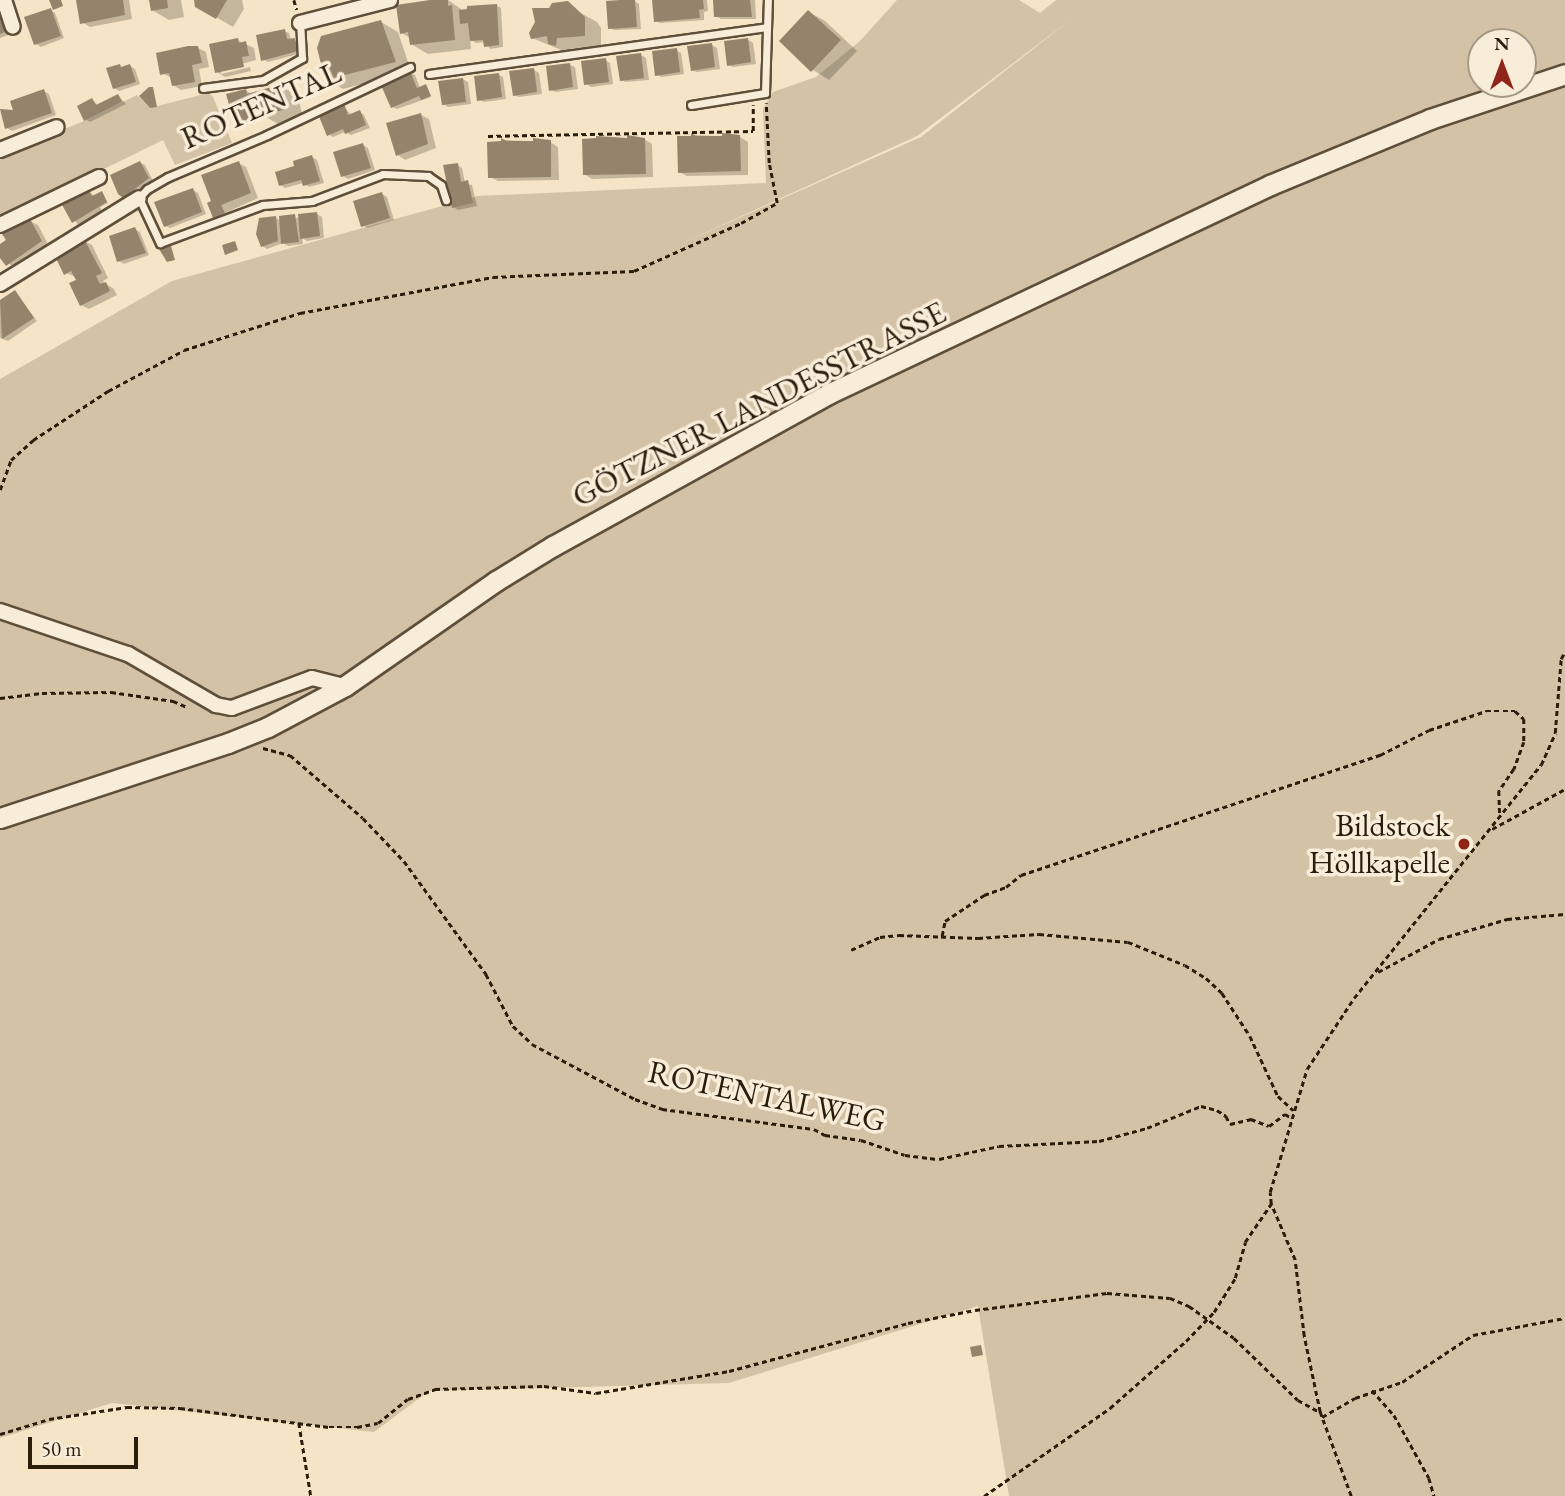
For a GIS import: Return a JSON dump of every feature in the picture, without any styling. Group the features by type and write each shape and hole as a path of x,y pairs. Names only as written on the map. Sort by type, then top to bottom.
{"main road":[{"name":"GÖTZNER LANDESSTRASSE","path":"0,818 229,743 291,716 345,686 523,564 830,393 1270,185 1430,119 1565,74"}],"street":[{"path":"4,0 13,27"},
{"path":"300,23 372,1 390,0"},
{"path":"0,150 57,127"},
{"path":"0,225 99,177"},
{"name":"ROTENTAL","path":"0,284 139,198"},
{"path":"0,611 128,654 216,705 232,708 312,678 345,686"}],"lane":[{"path":"691,105 765,93 768,0"},
{"path":"203,88 263,80 302,58 300,23"},
{"path":"429,74 767,27"},
{"name":"ROTENTAL","path":"139,198 147,189 168,177 267,135 410,68"},
{"path":"139,198 160,243 263,205 312,201 383,174 428,176 440,185 446,200"}],"path":[{"path":"0,490 11,460 33,440 108,391 184,350 300,313 493,277 634,271 741,223 777,203 769,163 765,93"},
{"path":"488,136 753,131 753,94"},
{"path":"1351,1496 1320,1412 1304,1336 1295,1260 1271,1204 1270,1192 1307,1069 1354,998 1376,974 1541,765 1555,733 1561,659 1565,651"},
{"path":"0,698 42,693 111,692 173,701 194,709"},
{"path":"942,936 946,921 984,895 1006,887 1021,875 1380,755 1429,730 1486,711 1516,711 1524,719 1524,742 1514,769 1499,790 1500,816"},
{"name":"ROTENTALWEG","path":"259,748 271,748 290,755 363,818 404,860 486,974 513,1026 532,1044 635,1099 662,1109 697,1115 736,1116 771,1126 814,1129 923,1158 939,1159 999,1146 1099,1141 1126,1135 1201,1106 1226,1116 1230,1124 1251,1119 1269,1126 1285,1114 1292,1118"},
{"path":"1489,830 1565,789"},
{"path":"1376,974 1439,939 1507,919 1565,914"},
{"path":"851,950 880,937 899,935 1084,936 1128,942 1185,965 1206,978 1222,993 1250,1036 1278,1096 1293,1110"},
{"path":"984,1496 1110,1408 1136,1382 1165,1362 1207,1320 1235,1278 1245,1242 1271,1204"},
{"path":"0,1434 49,1419 127,1407 180,1408 299,1423 357,1427 378,1423 408,1399 435,1389 544,1386 596,1392 681,1380 729,1371 908,1323 975,1310 1107,1293 1170,1298 1189,1306 1234,1338 1298,1400 1320,1412"},
{"path":"1322,1417 1372,1390 1402,1382 1473,1335 1565,1318"},
{"path":"1372,1390 1400,1426 1429,1479 1434,1496"},
{"path":"299,1423 311,1496"}],"shaded area":[{"path":"897,0 1019,0 1040,13 1056,0 1565,0 1565,1496 1009,1496 978,1306 729,1383 429,1391 374,1432 112,1403 0,1438 0,379 172,281 478,196 766,183 763,109 773,92 816,77 860,41","holes":["1070,20 921,137 680,244 917,136"]},
{"path":"208,93 213,97 232,143 175,165 163,140 0,220 0,155 84,121 137,95 150,108"}],"building":[{"path":"49,0 61,0 63,6 53,10"},
{"path":"76,0 123,0 125,15 80,24"},
{"path":"149,0 167,0 168,8 151,11"},
{"path":"194,0 227,0 216,19 195,7"},
{"path":"448,0 448,6 452,5 455,40 410,45 408,32 400,34 396,5"},
{"path":"635,0 637,27 608,29 606,1"},
{"path":"652,0 703,0 704,9 699,10 700,18 654,22"},
{"path":"713,0 750,0 752,17 714,17"},
{"path":"568,1 585,17 585,36 557,38 556,46 548,44 547,36 531,39 529,33 535,22 532,8 549,8 552,3"},
{"path":"497,4 499,45 484,47 483,40 470,41 468,23 460,24 459,10 467,9 467,6"},
{"path":"51,8 61,36 34,45 24,17"},
{"path":"808,10 841,40 811,72 779,41"},
{"path":"5,15 10,30 0,34 0,17"},
{"path":"381,20 396,62 325,80 317,48 321,36"},
{"path":"285,29 287,39 295,38 298,51 261,61 256,35"},
{"path":"238,38 239,43 246,41 249,56 242,57 244,67 215,73 209,44"},
{"path":"748,38 751,62 727,66 724,41"},
{"path":"712,43 715,67 691,71 687,46"},
{"path":"198,46 202,63 192,65 195,82 172,86 169,73 160,75 156,53"},
{"path":"677,48 680,72 655,76 652,51"},
{"path":"641,53 644,78 620,81 616,56"},
{"path":"606,58 609,82 584,85 581,61"},
{"path":"570,63 573,87 549,91 546,66"},
{"path":"120,64 121,67 130,64 136,82 113,89 106,68"},
{"path":"534,68 537,92 513,96 509,71"},
{"path":"410,71 417,88 426,84 431,96 421,100 419,96 391,108 380,83"},
{"path":"499,73 502,97 477,101 474,76"},
{"path":"463,78 466,102 442,105 438,81"},
{"path":"282,84 287,109 259,116 257,106 251,108 253,118 234,123 226,94 246,89 247,94"},
{"path":"149,87 153,87 157,107 150,108 139,96"},
{"path":"44,89 52,113 5,129 0,109 13,110 10,101"},
{"path":"118,94 122,102 84,121 77,106 92,98 96,105"},
{"path":"344,103 348,115 360,110 366,125 345,134 343,129 327,136 318,114"},
{"path":"421,113 428,144 396,156 386,123"},
{"path":"691,133 696,136 722,136 722,133 740,135 741,171 678,173 677,136 691,136"},
{"path":"627,135 645,138 646,174 583,175 582,139 596,136 627,138"},
{"path":"501,138 507,141 533,141 533,138 551,140 551,177 488,178 487,142 501,141"},
{"path":"363,143 371,168 341,177 333,152"},
{"path":"312,155 320,181 303,186 301,180 279,186 275,172 294,166 293,161"},
{"path":"140,161 149,178 123,198 118,194 110,175"},
{"path":"239,161 251,193 221,205 225,213 213,218 207,203 211,201 201,175"},
{"path":"458,163 461,182 468,180 473,203 452,208 443,165"},
{"path":"87,187 92,196 102,191 107,202 72,223 60,201"},
{"path":"193,188 202,212 164,227 154,202"},
{"path":"382,192 390,218 361,227 353,201"},
{"path":"317,212 320,236 300,239 298,214"},
{"path":"295,214 299,242 281,244 279,216"},
{"path":"276,216 278,241 261,247 256,234 259,218"},
{"path":"30,219 42,241 6,266 0,258 0,244 6,240 2,234"},
{"path":"135,227 146,253 117,262 109,236"},
{"path":"84,239 102,273 96,276 100,284 106,282 110,291 80,306 69,283 76,280 71,271 64,275 54,254"},
{"path":"235,241 238,250 225,255 222,245"},
{"path":"171,246 175,260 167,262 159,249"},
{"path":"15,290 34,318 2,339 0,300"},
{"path":"981,1345 983,1355 972,1357 970,1347"}],"place":[{"name":"Bildstock Höllkapelle","path":"1464,844"}]}
